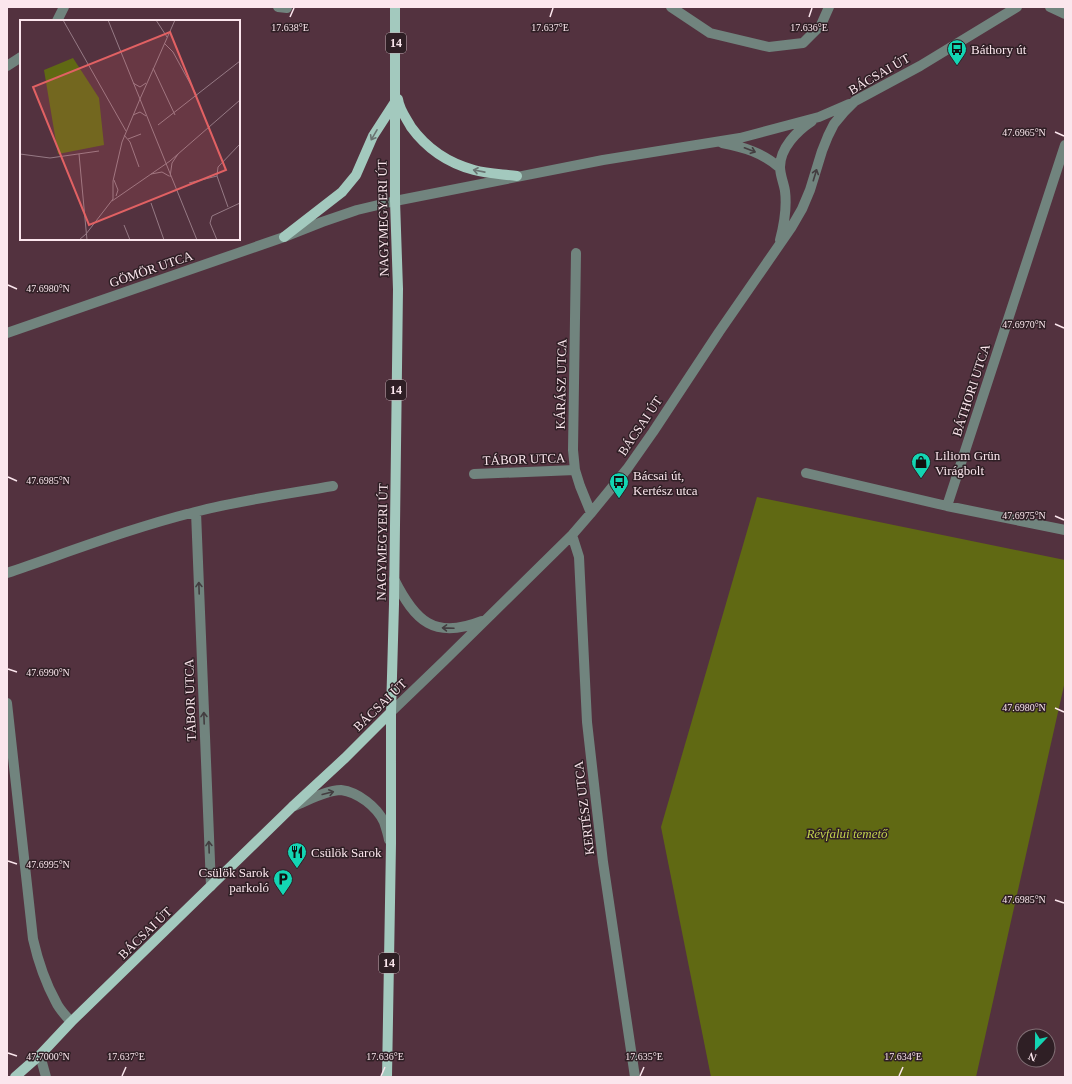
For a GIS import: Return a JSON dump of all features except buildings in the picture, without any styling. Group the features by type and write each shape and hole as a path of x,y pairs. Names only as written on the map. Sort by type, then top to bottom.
{"main road":[{"name":"NAGYMEGYERI ÚT","path":"387,1077 398,289 395,201 395,7"},
{"path":"396,79 399,105 417,135 430,148 446,159 475,170 517,176"},
{"path":"284,237 342,192 356,174 373,136 395,102"},
{"name":"BÁCSAI ÚT","path":"15,1077 40,1055 71,1022 391,712"}],"street":[{"path":"58,20 64,7"},
{"path":"671,7 710,33 769,47 803,43 821,25 829,7"},
{"name":"BÁCSAI ÚT","path":"391,712 572,535 627,469 778,247 802,209 810,190 822,151 834,124 844,112 855,101 920,66 1016,7"},
{"path":"1050,7 1065,14"},
{"path":"7,66 20,58"},
{"path":"819,117 855,101"},
{"name":"BÁCSAI ÚT","path":"778,247 783,226 785,204 785,192 780,168 784,150 797,133 807,124 819,117"},
{"name":"GÖMÖR UTCA","path":"7,333 284,237 357,210 517,176 603,160 716,142 759,133 819,117"},
{"path":"716,142 742,147 753,151 772,161 780,168"},
{"name":"BÁTHORI UTCA","path":"947,506 1065,145"},
{"name":"KÁRÁSZ UTCA","path":"576,253 572,430 573,450 575,470 591,513"},
{"name":"TÁBOR UTCA","path":"474,474 575,470"},
{"path":"806,473 947,506 1065,530"},
{"path":"7,573 157,522 227,505 333,486"},
{"name":"TÁBOR UTCA","path":"196,512 211,886"},
{"name":"KERTÉSZ UTCA","path":"572,535 579,557 587,722 595,793 604,870 635,1077"},
{"name":"BÁCSAI ÚT","path":"394,579 402,595 417,615 426,622 444,628 454,628 486,620"},
{"path":"7,704 33,939 38,960 56,1003 71,1022"},
{"name":"BÁCSAI ÚT","path":"292,807 329,792 341,790 354,794 376,810 384,822 390,850"},
{"path":"40,1055 46,1077"}],"green space":[{"name":"Révfalui temető","path":"757,497 1065,560 1065,681 976,1077 711,1077 661,827"}],"place":[{"name":"Báthory út","path":"957,66"},
{"name":"Liliom Grün Virágbolt","path":"921,479"},
{"name":"Bácsai út, Kertész utca","path":"619,499"},
{"name":"Csülök Sarok","path":"297,869"},
{"name":"Csülök Sarok parkoló","path":"283,896"}]}
